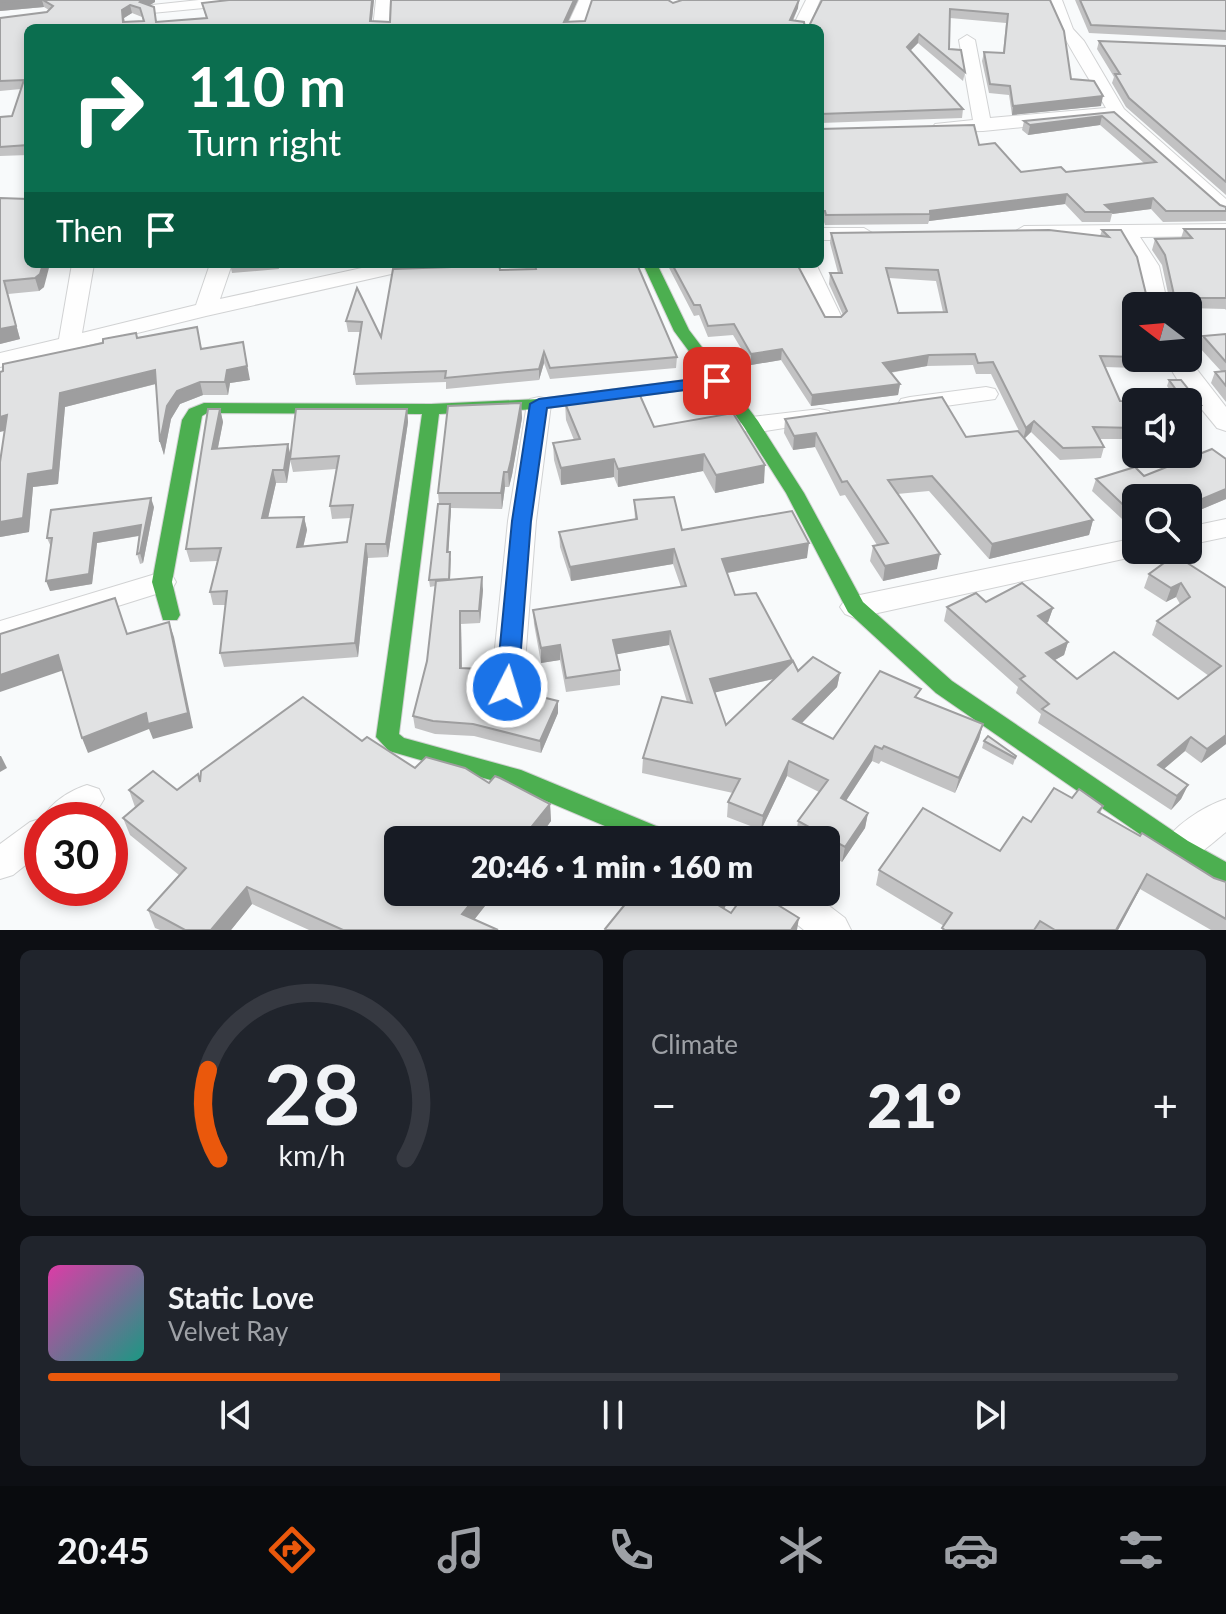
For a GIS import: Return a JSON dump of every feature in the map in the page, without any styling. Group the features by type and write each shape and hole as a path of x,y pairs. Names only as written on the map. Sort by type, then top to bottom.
{"street":[{"path":"152,9 245,0"},
{"path":"381,24 383,0"},
{"path":"576,24 586,0"},
{"path":"802,24 813,0"},
{"path":"1055,0 1066,31 1083,41 1117,112 1226,209"},
{"path":"967,40 983,126"},
{"path":"917,129 983,126 1117,112"},
{"path":"1004,232 1226,230"},
{"path":"1126,231 1148,266 1154,292"},
{"path":"824,234 881,233"},
{"path":"70,341 71,320 82,268"},
{"path":"206,309 220,268"},
{"path":"0,360 70,341 391,268"},
{"path":"652,268 682,331 752,425 795,493 855,607 944,687 1179,848 1226,875"},
{"path":"807,268 832,320"},
{"path":"1184,372 1226,423"},
{"path":"170,615 162,582 191,420 195,413 217,407 431,409 539,404 717,381"},
{"path":"893,406 986,394"},
{"path":"507,687 522,521 539,404"},
{"path":"431,409 387,737 397,745 513,777 630,826"},
{"path":"752,425 846,412"},
{"path":"1202,533 1226,528"},
{"path":"855,607 1122,550"},
{"path":"0,632 162,582"},
{"path":"83,802 87,799"},
{"path":"1179,848 1226,813"},
{"path":"0,864 24,846"},
{"path":"801,906 832,930"}],"building":[{"path":"43,0 143,0 140,2 154,7 156,22 207,18 202,3 229,0 372,0 370,21 390,22 391,0 574,0 564,22 585,21 592,0 668,0 673,3 682,0 799,0 790,20 804,24 24,24 24,80 0,81 0,18 47,12 53,6","holes":["130,5 140,8 144,21 123,22 122,10"]},
{"path":"822,0 1050,0 1064,31 1071,79 1094,81 1103,96 1013,106 1010,86 990,84 984,52 1004,53 1008,14 950,9 949,49 961,50 965,72 919,34 907,47 963,109 824,114 824,24 810,24"},
{"path":"1080,0 1226,0 1226,31 1091,25"},
{"path":"1099,41 1226,46 1226,182 1129,98 1115,74 1120,74"},
{"path":"24,80 24,145 0,147 0,117 12,116"},
{"path":"1114,112 1226,207 1226,211 1166,211 1153,198 1105,205 1113,212 1085,212 1067,194 930,211 930,214 826,215 824,211 824,129 974,125 979,145 995,143 1021,172 1061,167 1066,172 1156,162 1102,116 1030,125 1024,121"},
{"path":"0,198 24,199 24,268 42,268 35,278 4,281 16,326 0,329"},
{"path":"1184,229 1226,229 1226,298 1202,298 1202,292 1173,292 1165,255 1155,239 1192,238"},
{"path":"1049,230 1109,237 1102,230 1121,230 1137,257 1146,292 1122,292 1122,357 1100,356 1122,401 1122,428 1093,427 1104,447 1063,448 1034,421 1026,428 993,362 978,363 975,354 929,355 883,363 900,384 812,395 782,349 751,354 734,324 708,326 700,305 694,305 674,268 799,268 825,317 841,317 847,311 830,273 842,273 831,233","holes":["886,268 938,270 947,312 898,313"]},
{"path":"639,268 677,357 550,368 544,352 539,369 445,378 446,371 354,374 362,322 346,321 357,288 381,337 393,269"},
{"path":"197,327 201,349 243,342 247,366 227,370 225,382 200,382 177,391 167,406 160,442 155,370 60,393 53,470 28,474 23,518 0,522 0,462 7,415 0,417 0,372 3,371 3,364 103,343 103,339 136,333 137,338"},
{"path":"1226,334 1226,362 1203,336"},
{"path":"1226,371 1226,386 1215,372"},
{"path":"1169,380 1181,380 1187,388 1175,388"},
{"path":"638,391 654,427 733,413 765,465 716,475 704,454 618,469 614,459 561,468 553,443 580,439 565,403"},
{"path":"942,397 966,437 1018,431 1093,520 992,544 932,476 888,480 940,554 885,566 873,546 888,543 847,481 842,482 816,433 794,436 785,419"},
{"path":"521,403 511,460 508,472 504,472 501,493 438,493 448,406"},
{"path":"208,409 220,409 212,449 288,444 284,470 273,470 262,518 304,517 297,547 347,542 353,505 330,506 339,456 290,459 296,409 407,409 386,544 366,544 355,643 220,653 227,591 210,592 221,548 186,549"},
{"path":"1212,449 1226,459 1226,489 1202,499 1202,484 1122,484 1122,504 1096,479 1132,468 1144,476 1164,468 1202,468 1202,453"},
{"path":"674,497 682,530 792,511 809,543 722,559 735,595 756,593 792,660 710,679 726,725 793,661 798,671 813,657 840,673 793,719 833,739 880,671 921,689 915,697 983,724 959,778 884,746 882,749 875,746 841,798 868,813 845,847 840,844 840,826 807,826 798,821 828,780 789,761 763,816 728,802 740,779 643,758 662,697 692,703 670,631 613,640 620,670 566,678 560,645 541,648 533,610 686,586 674,549 570,567 559,532 637,519 634,500"},
{"path":"151,498 140,553 137,554 141,525 94,533 89,574 46,581 52,538 47,538 51,510"},
{"path":"438,504 450,504 449,579 429,580"},
{"path":"1163,564 1189,564 1226,588 1226,735 1207,749 1191,737 1158,765 1188,785 1177,796 1042,709 1049,704 1020,679 1025,676 947,607 976,593 986,602 1022,583 1053,608 1038,616 1068,642 1046,653 1077,679 1114,652 1178,699 1221,666 1157,621 1190,597 1181,583 1171,588 1149,574"},
{"path":"482,577 479,611 460,611 460,668 482,669 478,691 512,693 513,690 558,701 540,741 473,724 413,716 427,661 436,581"},
{"path":"115,598 127,634 169,622 188,713 148,724 146,713 82,738 58,655 0,675 0,634"},
{"path":"303,697 362,741 367,737 415,768 426,757 465,768 489,783 495,776 550,804 532,826 384,826 384,906 469,906 462,914 498,930 343,930 247,887 211,930 185,930 148,910 186,868 128,822 128,814 143,801 129,790 153,771 177,790 198,774 200,782 201,771"},
{"path":"988,736 1016,756 1015,758 984,741"},
{"path":"1054,788 1072,798 1079,789 1103,806 1098,812 1140,836 1142,833 1214,878 1226,882 1226,919 1147,874 1116,930 1055,930 1040,921 1034,930 945,930 942,928 952,913 879,870 923,808 1000,851 1023,817 1031,822"},
{"path":"624,906 720,906 731,913 736,906 780,906 799,918 791,930 605,929"}],"traffic: fast":[{"path":"652,268 682,331 752,425 795,493 855,607 944,687 1179,848 1226,875"},
{"path":"170,615 162,582 191,420 195,413 204,408 431,409 539,404 717,381"},
{"path":"431,409 387,737 397,745 513,777 630,826"}],"route":[{"path":"507,687 522,521 539,404 717,381"}]}
